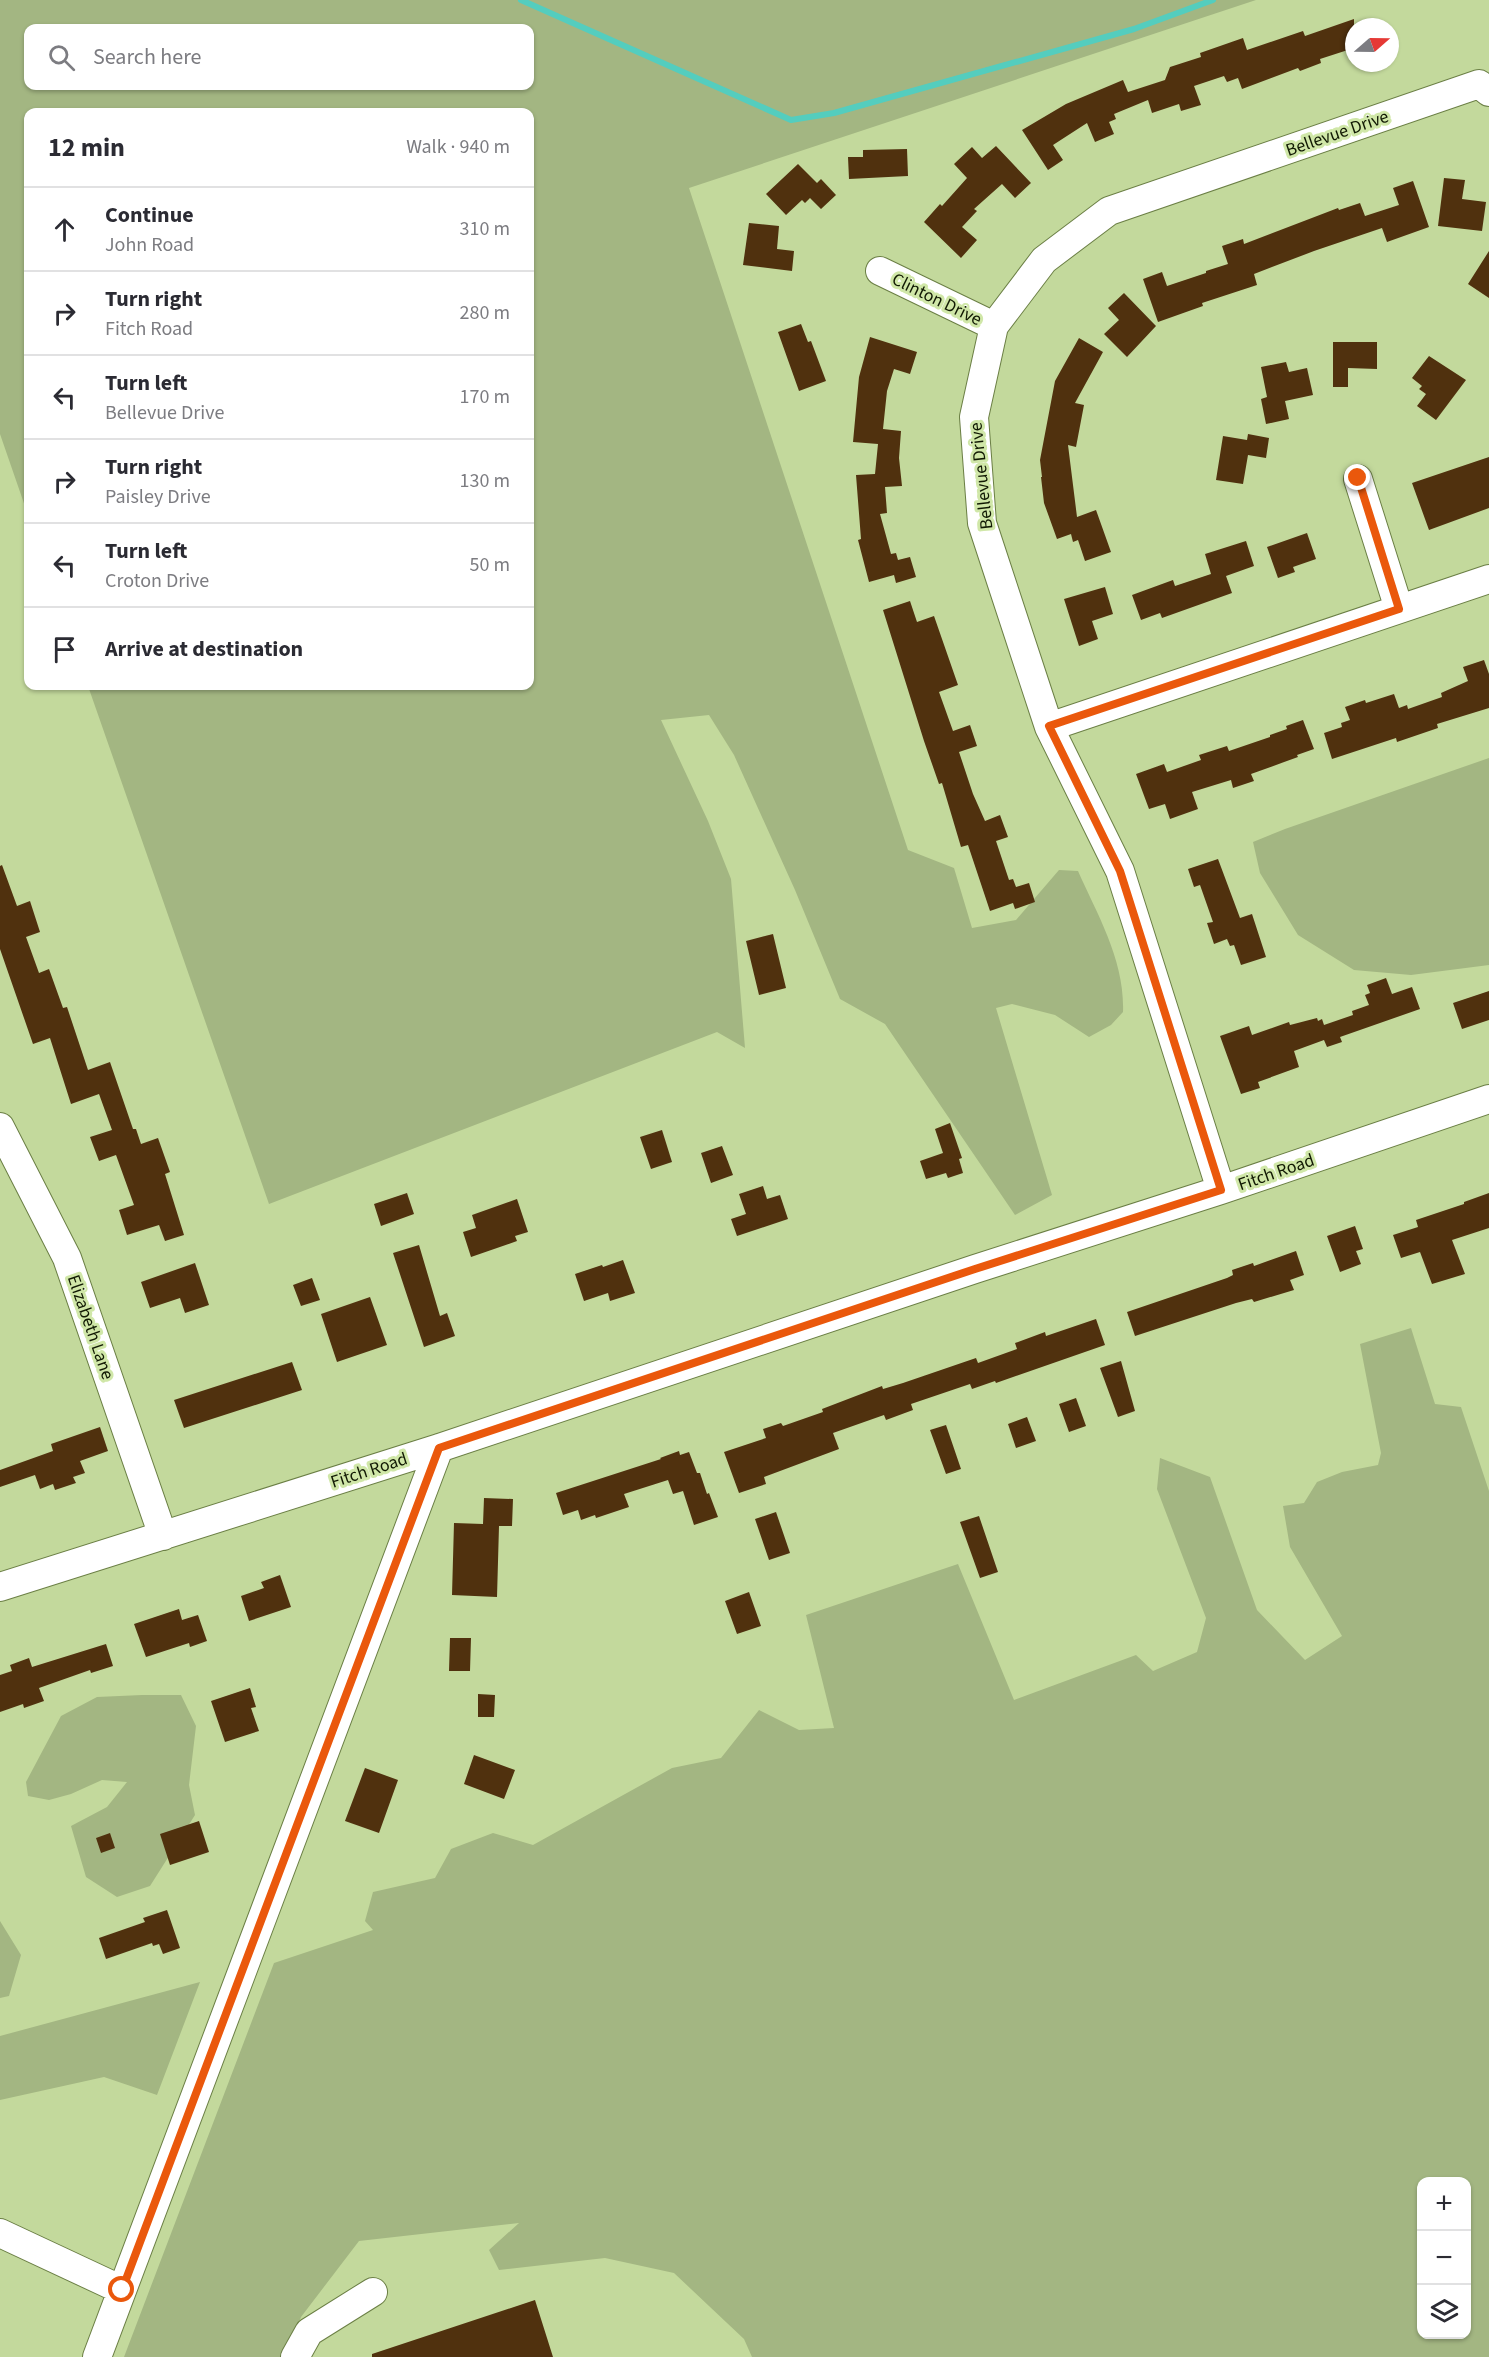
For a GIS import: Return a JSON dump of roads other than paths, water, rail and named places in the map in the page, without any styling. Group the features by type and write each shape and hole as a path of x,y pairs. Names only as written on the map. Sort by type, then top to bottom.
{"street":[{"name":"Bellevue Drive","path":"1221,1190 1120,871 1049,726 982,523 974,417 993,326 1044,260 1109,212 1479,84 1489,92"},
{"name":"Clinton Drive","path":"880,271 993,326"},
{"path":"1358,478 1399,609"},
{"path":"1049,726 1489,579"},
{"name":"Fitch Road","path":"0,1587 439,1448 975,1269 1221,1190 1489,1099"},
{"name":"Elizabeth Lane","path":"0,1127 67,1258 162,1536"},
{"path":"97,2357 439,1448"},
{"path":"0,2233 122,2290"},
{"path":"295,2357 309,2332 373,2292"}],"waterway":[{"path":"521,0 791,120 834,113 1134,29 1213,0"}]}
